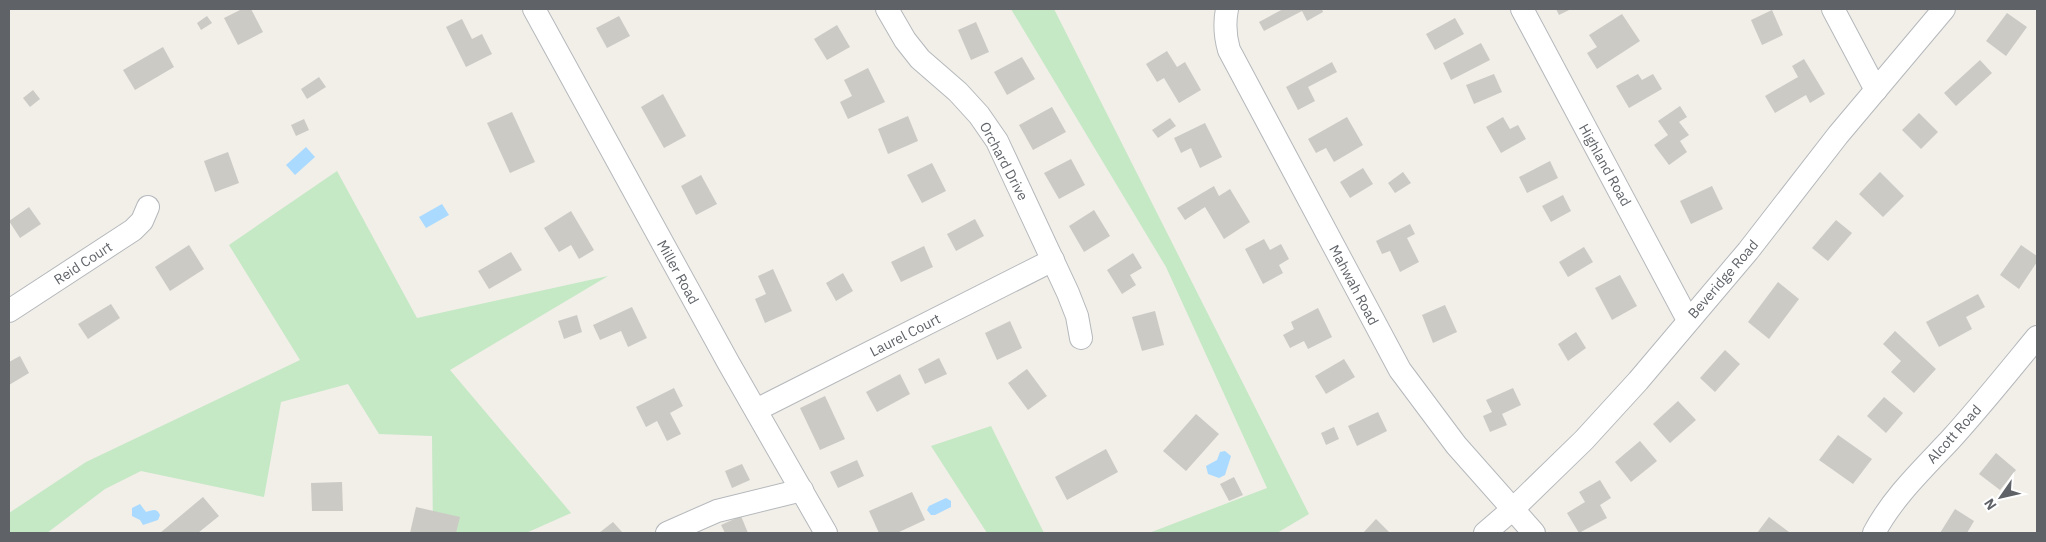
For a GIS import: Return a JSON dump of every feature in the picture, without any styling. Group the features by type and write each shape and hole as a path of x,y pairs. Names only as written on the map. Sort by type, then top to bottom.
{"street":[{"name":"Miller Road","path":"534,9 826,533"},
{"name":"Orchard Drive","path":"887,9 904,40 920,59 958,92 979,115 997,141 1077,316 1081,338"},
{"name":"Mahwah Road","path":"1227,9 1224,21 1225,37 1229,50 1400,370 1456,445 1534,533"},
{"name":"Highland Road","path":"1522,9 1688,320"},
{"path":"1833,9 1876,90"},
{"name":"Beveridge Road","path":"1484,533 1513,510 1584,440 1638,381 1748,251 1838,135 1944,9"},
{"name":"Reid Court","path":"9,311 134,230 142,221 148,207"},
{"name":"Laurel Court","path":"756,410 1053,260"},
{"name":"Alcott Road","path":"1874,533 1885,513 1914,478 1998,385 2037,337"},
{"path":"667,533 717,511 802,490"}],"green space":[{"path":"1011,9 1054,9 1309,514 1277,533 1149,533 1267,488 1166,267"},
{"path":"337,171 417,318 608,276 450,370 571,513 526,533 433,533 432,436 379,434 348,384 281,402 264,497 141,471 105,489 47,533 9,533 9,513 86,462 300,360 229,245"},
{"path":"991,426 1044,533 987,533 931,446"}],"water":[{"path":"306,147 315,157 295,175 286,165"},
{"path":"442,204 449,215 426,228 419,217"},
{"path":"1225,451 1231,456 1225,475 1219,478 1208,474 1206,466 1217,460 1220,452"},
{"path":"946,498 951,501 951,507 931,515 927,510 929,506"},
{"path":"140,504 146,512 157,511 160,515 158,520 143,525 140,520 132,516 132,508"}],"building":[{"path":"242,9 251,9 263,32 238,45 224,18"},
{"path":"1283,9 1322,9 1323,12 1307,21 1302,11 1264,31 1259,22"},
{"path":"1556,9 1571,9 1559,15"},
{"path":"1772,10 1783,35 1762,45 1751,20"},
{"path":"2007,13 2027,27 2006,56 1986,41"},
{"path":"1622,14 1640,41 1597,69 1587,53 1597,47 1589,35"},
{"path":"207,16 212,23 201,30 197,23"},
{"path":"619,16 630,36 607,48 596,28"},
{"path":"1455,18 1464,34 1435,50 1426,34"},
{"path":"462,19 472,39 482,34 492,54 466,67 446,27"},
{"path":"976,22 989,52 971,60 958,30"},
{"path":"837,25 850,47 827,60 814,39"},
{"path":"1481,43 1490,60 1451,80 1443,63"},
{"path":"163,47 174,67 135,90 123,70"},
{"path":"1167,51 1177,67 1185,62 1201,90 1179,103 1164,78 1157,82 1146,64"},
{"path":"1022,57 1035,79 1007,95 994,72"},
{"path":"1804,59 1825,94 1810,103 1806,95 1775,113 1765,96 1798,77 1792,66"},
{"path":"1980,60 1992,73 1956,106 1944,93"},
{"path":"1332,62 1337,72 1308,87 1315,101 1298,110 1286,87"},
{"path":"868,68 885,102 848,119 840,102 852,96 844,80"},
{"path":"1494,74 1502,92 1474,104 1466,85"},
{"path":"1638,74 1642,80 1653,74 1662,89 1629,108 1616,86"},
{"path":"319,77 326,87 307,99 301,89"},
{"path":"33,90 40,99 30,107 23,98"},
{"path":"663,94 686,136 664,148 641,107"},
{"path":"1680,106 1687,117 1679,122 1689,135 1680,141 1687,152 1669,165 1654,145 1668,135 1658,121"},
{"path":"1052,107 1066,132 1033,150 1019,125"},
{"path":"512,112 535,162 510,173 487,123"},
{"path":"1919,113 1938,132 1921,149 1902,130"},
{"path":"908,116 918,141 888,154 878,129"},
{"path":"1347,117 1363,145 1334,162 1326,148 1316,153 1308,139"},
{"path":"1503,117 1510,129 1518,125 1526,139 1501,153 1486,127"},
{"path":"1170,118 1176,126 1158,138 1152,130"},
{"path":"304,119 309,130 296,136 291,125"},
{"path":"1205,123 1222,157 1200,168 1191,148 1181,153 1174,138"},
{"path":"228,152 239,183 215,192 204,161"},
{"path":"1071,159 1085,185 1059,199 1044,173"},
{"path":"1550,161 1558,178 1527,193 1519,177"},
{"path":"932,163 946,191 922,203 907,175"},
{"path":"1363,168 1373,184 1350,198 1340,182"},
{"path":"1403,172 1411,183 1395,193 1388,183"},
{"path":"1880,172 1904,196 1883,217 1859,194"},
{"path":"701,175 717,204 696,215 681,186"},
{"path":"1214,186 1219,196 1230,189 1250,222 1224,239 1205,207 1185,220 1177,208"},
{"path":"1712,186 1723,209 1691,224 1680,201"},
{"path":"1563,195 1571,211 1551,222 1542,206"},
{"path":"29,207 41,224 20,238 9,221"},
{"path":"1094,210 1110,236 1084,252 1069,226"},
{"path":"571,211 594,250 579,259 571,245 559,252 544,228"},
{"path":"975,219 984,236 956,251 947,234"},
{"path":"1836,220 1852,233 1828,261 1812,248"},
{"path":"1410,224 1415,234 1407,238 1419,262 1400,272 1390,251 1382,254 1376,241"},
{"path":"1264,239 1270,250 1281,244 1289,259 1279,265 1283,273 1263,284 1245,249"},
{"path":"189,245 204,269 170,291 155,267"},
{"path":"2021,245 2037,256 2037,262 2019,289 2000,275"},
{"path":"924,246 933,267 901,282 891,262"},
{"path":"1584,247 1593,262 1568,277 1559,262"},
{"path":"511,252 522,270 489,289 478,271"},
{"path":"1133,253 1142,268 1130,275 1136,285 1122,294 1107,270"},
{"path":"773,269 792,311 765,323 755,299 766,294 758,276"},
{"path":"843,273 853,291 836,301 826,283"},
{"path":"1620,275 1637,306 1612,320 1595,288"},
{"path":"1778,282 1799,299 1769,339 1748,322"},
{"path":"1978,294 1985,307 1966,317 1972,329 1939,347 1926,322"},
{"path":"111,304 120,318 88,339 78,324"},
{"path":"1445,305 1457,332 1433,343 1422,315"},
{"path":"632,307 647,338 628,347 621,331 600,340 593,325"},
{"path":"1318,308 1332,337 1308,349 1304,341 1290,348 1283,335 1294,329 1291,322"},
{"path":"1155,311 1164,345 1142,351 1132,317"},
{"path":"577,315 582,332 564,339 558,321"},
{"path":"1010,321 1022,348 997,360 985,333"},
{"path":"1895,331 1936,369 1914,393 1891,372 1901,361 1883,344"},
{"path":"1576,332 1586,348 1568,361 1558,344"},
{"path":"1725,350 1740,364 1715,392 1700,378"},
{"path":"20,356 29,373 9,385 9,362"},
{"path":"939,358 947,374 925,384 918,369"},
{"path":"1344,359 1355,377 1326,394 1315,376"},
{"path":"1027,369 1047,396 1028,410 1008,383"},
{"path":"900,374 910,394 877,412 866,392"},
{"path":"674,388 683,406 670,413 681,434 667,441 657,421 646,427 636,407"},
{"path":"1513,388 1521,405 1502,414 1507,425 1490,432 1483,416 1492,412 1486,400"},
{"path":"825,396 845,439 820,450 800,408"},
{"path":"1884,397 1903,413 1886,433 1867,416"},
{"path":"1678,401 1696,420 1670,443 1653,424"},
{"path":"1378,412 1387,431 1357,446 1348,426"},
{"path":"1196,414 1219,434 1186,471 1163,451"},
{"path":"1334,427 1339,439 1326,445 1321,433"},
{"path":"1838,435 1872,459 1853,484 1819,460"},
{"path":"1640,441 1657,461 1631,482 1615,462"},
{"path":"1106,449 1118,472 1067,500 1055,477"},
{"path":"1996,453 2016,470 2000,490 1979,474"},
{"path":"857,460 864,476 838,488 830,472"},
{"path":"742,464 750,480 732,488 725,471"},
{"path":"1234,477 1243,495 1229,501 1220,484"},
{"path":"1600,480 1611,498 1600,505 1607,518 1579,533 1567,513 1585,502 1579,492"},
{"path":"342,482 343,511 312,511 311,483"},
{"path":"912,492 925,520 897,533 879,533 869,511"},
{"path":"203,497 219,516 198,533 160,533"},
{"path":"416,507 460,517 456,533 410,533"},
{"path":"1955,509 1974,521 1967,533 1940,533"},
{"path":"741,516 748,533 725,533 721,525"},
{"path":"1769,517 1789,532 1757,533"},
{"path":"1376,519 1390,533 1363,533"},
{"path":"613,522 623,533 599,533"}]}
